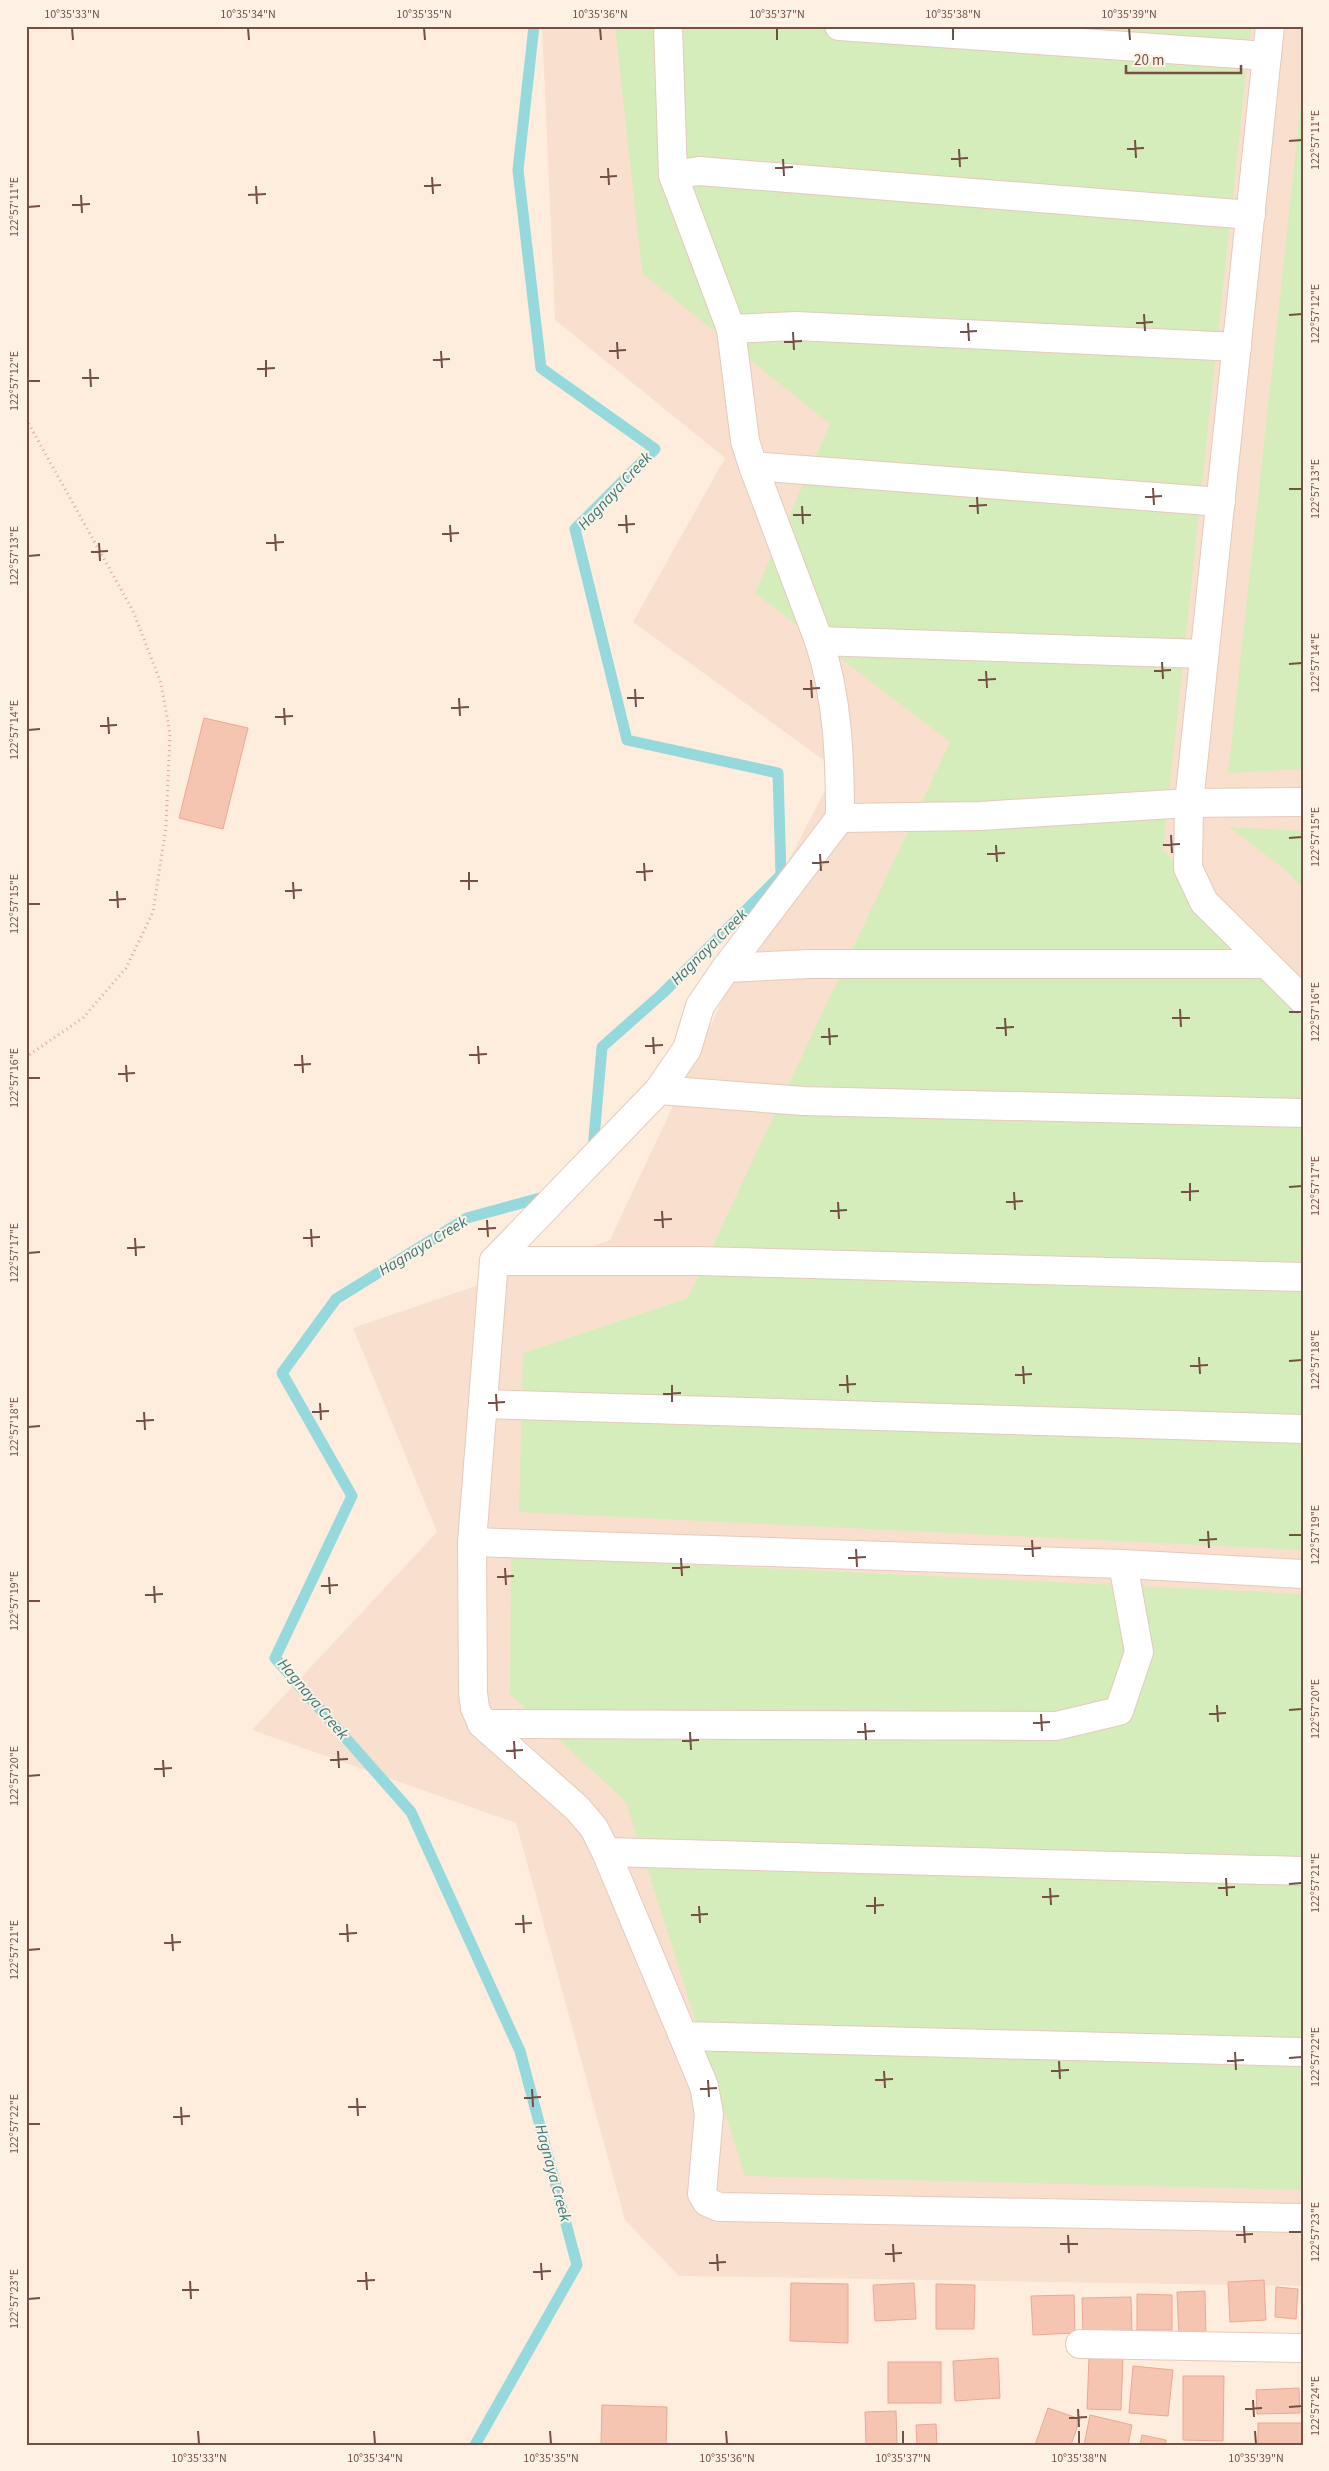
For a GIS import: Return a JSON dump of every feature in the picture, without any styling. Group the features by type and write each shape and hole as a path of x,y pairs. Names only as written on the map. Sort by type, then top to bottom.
{"street":[{"path":"668,26 673,175 731,329 745,441 829,670 840,756 840,818 726,968 700,1006 687,1049 659,1090 494,1261 472,1542 472,1693 474,1708 482,1724 578,1808 594,1828 606,1852 704,2086 709,2114 702,2194 707,2202 719,2206 1303,2218"},
{"path":"839,26 1267,56"},
{"path":"1270,26 1204,654 1190,803 1188,868 1204,902 1303,1000"},
{"path":"673,175 699,171 1251,215"},
{"path":"731,329 796,326 1237,347"},
{"path":"753,466 1221,502"},
{"path":"819,641 1204,654"},
{"path":"840,818 980,816 1190,803 1303,802"},
{"path":"726,968 809,964 1266,964"},
{"path":"659,1090 803,1101 1303,1113"},
{"path":"494,1261 698,1261 1303,1277"},
{"path":"483,1404 1303,1429"},
{"path":"472,1542 1123,1564 1303,1574"},
{"path":"482,1724 1056,1726 1119,1711 1140,1652 1123,1564"},
{"path":"606,1852 1303,1871"},
{"path":"683,2036 1303,2052"},
{"path":"1080,2344 1303,2348"}],"path":[{"path":"26,419 133,611 161,683 170,734 166,827 152,912 126,968 83,1018 26,1057"}],"shaded area":[{"path":"542,26 1303,26 1303,2286 679,2276 625,2220 516,1823 252,1730 437,1532 353,1328 610,1240 781,875 836,769 633,622 725,458 555,320"}],"green space":[{"path":"615,26 1251,26 1163,850 1303,993 1303,1550 519,1512 523,1353 688,1298 950,742 755,593 830,424 642,273"},
{"path":"1303,85 1303,769 1228,773"},
{"path":"1229,827 1303,831 1303,888 1284,869"},
{"path":"511,1556 1303,1594 1303,2190 745,2176 626,1802 510,1694"}],"building":[{"path":"204,718 248,728 223,829 179,818"},
{"path":"1264,2280 1266,2320 1230,2322 1228,2282"},
{"path":"791,2283 848,2284 848,2343 790,2341"},
{"path":"914,2283 916,2319 875,2321 873,2285"},
{"path":"936,2284 975,2285 974,2329 936,2329"},
{"path":"1276,2287 1298,2289 1296,2319 1275,2317"},
{"path":"1205,2291 1206,2337 1179,2338 1177,2292"},
{"path":"1137,2294 1172,2295 1172,2330 1137,2330"},
{"path":"1074,2295 1075,2333 1033,2335 1031,2296"},
{"path":"1131,2297 1132,2332 1083,2333 1082,2298"},
{"path":"1089,2357 1123,2357 1121,2410 1087,2409"},
{"path":"998,2358 1000,2398 955,2401 953,2361"},
{"path":"888,2362 941,2362 941,2403 888,2403"},
{"path":"1133,2366 1173,2370 1168,2416 1129,2413"},
{"path":"1183,2376 1224,2376 1223,2441 1183,2440"},
{"path":"1299,2388 1300,2413 1257,2414 1256,2390"},
{"path":"602,2405 667,2407 666,2445 601,2444"},
{"path":"1048,2408 1080,2419 1071,2445 1035,2445"},
{"path":"896,2411 897,2445 866,2445 865,2412"},
{"path":"1090,2415 1132,2425 1128,2445 1084,2445"},
{"path":"1258,2423 1302,2423 1302,2445 1258,2445"},
{"path":"936,2424 937,2445 917,2445 916,2425"},
{"path":"1142,2435 1166,2440 1165,2445 1140,2445"}],"waterway":[{"name":"Hagnaya Creek","path":"534,26 518,170 541,368 655,449 575,529 627,740 778,773 781,875 663,993 602,1047 593,1149"},
{"name":"Hagnaya Creek","path":"475,2445 577,2265 520,2051 411,1812 275,1658 352,1496 282,1373 336,1299 467,1218 544,1197 548,1193"}]}
